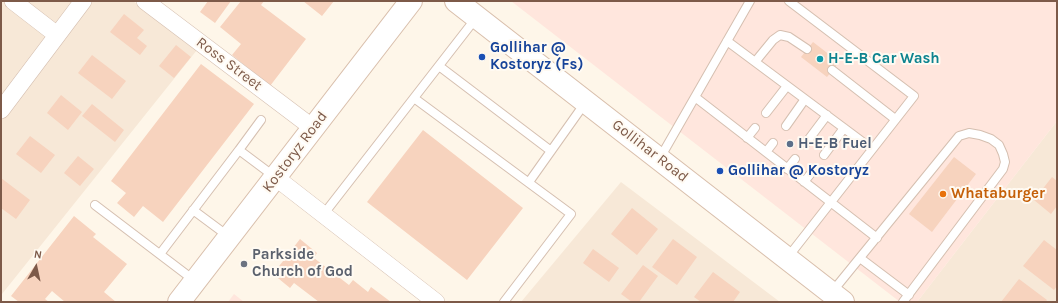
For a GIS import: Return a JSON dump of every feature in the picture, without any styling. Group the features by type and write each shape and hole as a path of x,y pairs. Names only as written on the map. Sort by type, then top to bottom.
{"main road":[{"name":"Kostoryz Road","path":"179,302 411,1"},
{"name":"Gollihar Road","path":"456,1 837,298"}],"street":[{"path":"13,1 57,35"},
{"path":"1,110 83,1"},
{"name":"Ross Street","path":"145,1 313,128"},
{"path":"275,177 436,302"}],"lane":[{"path":"659,159 750,1"},
{"path":"787,258 914,96 789,1"},
{"path":"323,215 477,17"},
{"path":"755,62 773,40 780,35 789,37 807,49"},
{"path":"726,41 872,149"},
{"path":"439,66 551,151"},
{"path":"832,70 895,119"},
{"path":"766,113 787,86"},
{"path":"695,97 877,238"},
{"path":"414,98 571,214 504,302"},
{"path":"786,126 805,100"},
{"path":"529,182 586,102"},
{"path":"806,143 827,115"},
{"path":"160,254 262,120"},
{"path":"747,138 755,128"},
{"path":"824,155 844,128"},
{"path":"837,298 860,258 959,136 969,133 992,139 999,145 1003,154 1005,162 1003,169 904,302"},
{"path":"766,152 773,143"},
{"path":"239,150 275,177"},
{"path":"787,169 794,158"},
{"path":"804,182 812,172"},
{"path":"95,205 196,281"},
{"path":"193,210 229,237"},
{"path":"860,258 909,295"}],"shaded area":[{"path":"1,1 133,1 197,50 2,294 1,293"},
{"path":"511,1 1057,1 1057,121 917,302 900,302"},
{"path":"1057,121 1057,302 917,302"},
{"path":"621,182 780,302 521,302"},
{"path":"234,294 244,302 228,302"}],"building":[{"path":"208,1 231,1 215,23 200,12"},
{"path":"241,1 264,1 261,5 306,39 270,86 232,55 241,44 220,27"},
{"path":"303,1 334,1 322,16"},
{"path":"124,14 144,30 137,38 147,46 140,55 110,32"},
{"name":"H-E-B Car Wash","path":"813,42 839,62 827,77 801,57"},
{"path":"176,45 191,57 174,78 159,66"},
{"path":"92,55 126,81 112,99 78,73"},
{"path":"201,64 254,104 163,222 143,206 134,217 117,203 126,193 111,181"},
{"path":"61,95 82,112 68,130 47,113"},
{"path":"92,104 124,130 115,142 82,116"},
{"path":"423,130 523,208 467,280 367,202"},
{"path":"30,136 55,155 41,173 16,154"},
{"path":"78,156 94,169 80,186 64,173"},
{"name":"Whataburger","path":"954,157 976,174 932,232 909,214"},
{"path":"1052,177 1057,181 1057,206 1051,214 1034,200"},
{"path":"1,178 30,200 16,219 1,208"},
{"path":"632,208 658,229 637,255 611,234"},
{"path":"74,216 96,234 93,237 127,264 104,292 116,302 65,302 52,291 45,299 49,302 19,302 11,296"},
{"path":"300,239 317,253 314,258 349,285 353,280 368,292 371,287 391,302 319,302 294,283 290,288 273,274"},
{"path":"673,239 697,257 677,285 652,267"},
{"path":"1044,240 1057,250 1057,286 1054,290 1023,266"},
{"path":"593,249 619,268 609,282 583,263"},
{"path":"643,265 658,276 639,302 632,302 621,294"},
{"path":"713,272 740,292 733,302 701,302 694,297"},
{"path":"1019,279 1047,300 1046,302 1001,302"}],"place":[{"name":"Gollihar @ Kostoryz (Fs)","path":"482,57"},
{"name":"H-E-B Car Wash","path":"820,59"},
{"name":"H-E-B Fuel","path":"790,144"},
{"name":"Gollihar @ Kostoryz","path":"720,171"},
{"name":"Whataburger","path":"943,194"},
{"name":"Parkside Church of God","path":"244,264"}]}
